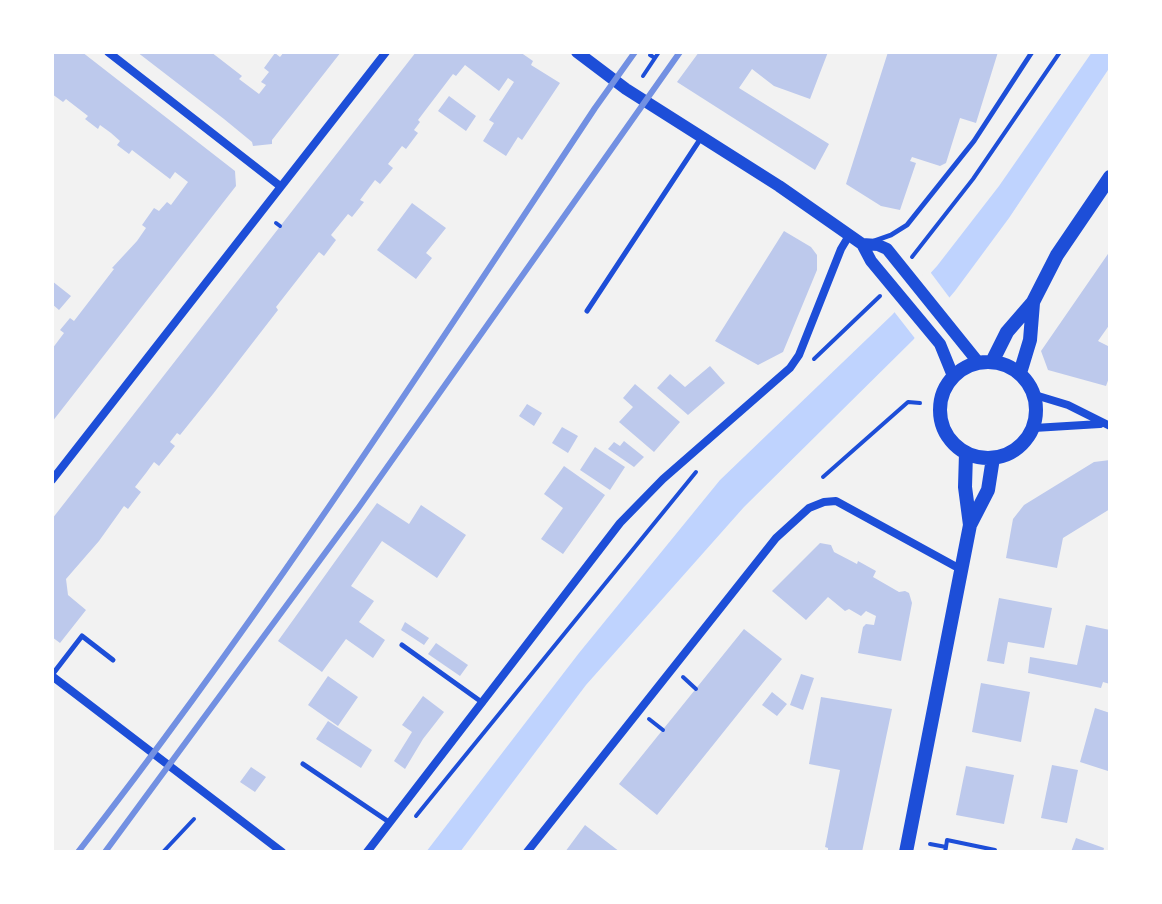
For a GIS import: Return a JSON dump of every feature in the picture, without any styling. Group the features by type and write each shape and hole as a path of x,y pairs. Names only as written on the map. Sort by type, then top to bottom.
{"main road":[{"path":"985,362 1020,373 1035,395 1037,413 1034,428 1023,444 1009,454 993,458 966,453 952,443 943,430 940,414 942,394 953,376 985,362 1033,302 1057,255 1110,177"},
{"path":"1020,373 1030,340 1033,302"},
{"path":"966,453 965,487 970,525"},
{"path":"906,852 970,525 988,490 993,458"}],"street":[{"path":"108,52 280,186"},
{"path":"52,480 386,52"},
{"path":"577,52 626,89 862,244 888,286 940,344 953,376"},
{"path":"367,852 620,523 663,479 790,368 799,355 841,249 850,234"},
{"path":"862,244 887,249 960,343 985,362"},
{"path":"1035,395 1068,405 1106,425"},
{"path":"1034,428 1106,425"},
{"path":"527,852 749,569 801,513 824,502 836,501 940,561 962,570"},
{"path":"52,676 282,852"}],"lane":[{"path":"862,244 891,235 907,225 974,141 1032,52"},
{"path":"587,311 701,137"},
{"path":"52,676 82,636 113,660"},
{"path":"402,645 484,703"},
{"path":"303,764 390,823"}],"path":[{"path":"652,52 650,55 655,58"},
{"path":"643,76 659,52"},
{"path":"913,256 973,179 1060,52"},
{"path":"813,361 888,286"},
{"path":"823,477 908,402 920,403"},
{"path":"416,816 701,466"},
{"path":"682,677 696,689"},
{"path":"649,718 663,730"},
{"path":"163,852 194,819"},
{"path":"930,844 945,850 947,840 994,852"}],"water":[{"path":"1092,52 1110,52 1110,67 1009,218 955,291 913,340 744,507 586,685 460,852 426,852 579,653 720,480 892,315 937,266 999,186"}],"pier":[{"path":"928,269 952,301 917,341 892,309"}],"building":[{"path":"52,52 82,52 235,171 236,186 52,422 52,349 64,333 60,330 70,318 74,321 112,268 137,241 146,228 142,225 154,208 159,211 167,202 171,205 188,182 175,172 170,179 132,150 129,154 117,145 120,141 111,133 100,125 98,129 85,119 88,116 66,99 63,102 52,94"},
{"path":"137,52 211,52 259,94 266,85 261,82 269,72 264,68 275,53 280,57 284,52 341,52 272,140 272,144 253,146 224,119"},
{"path":"416,52 520,52 533,61 531,65 560,83 522,140 518,137 506,156 483,141 494,123 489,120 514,82 508,78 499,91 465,65 456,76 453,74 418,120 420,122 414,130 418,133 406,149 402,146 388,164 393,168 380,184 375,180 352,217 348,214 331,235 336,240 324,256 319,252 213,394 180,435 177,433 170,442 175,446 159,466 154,462 135,487 141,492 128,509 124,506 66,579 68,595 86,610 60,643 52,637 52,519"},
{"path":"699,52 828,52 810,99 774,86 752,69 739,88 829,144 815,170 677,82"},
{"path":"888,52 998,52 976,123 960,118 946,163 940,166 912,157 910,161 916,163 900,210 881,206 846,184"},
{"path":"449,96 476,116 466,131 438,111"},
{"path":"412,203 446,228 426,253 432,258 416,279 377,250"},
{"path":"784,231 811,247 817,255 817,270 783,352 758,365 715,341"},
{"path":"1110,251 1110,324 1098,341 1110,347 1110,375 1106,386 1048,370 1041,351"},
{"path":"52,281 71,296 59,310 52,304"},
{"path":"710,366 725,383 688,415 657,388 670,374 685,387"},
{"path":"635,384 680,422 654,452 619,422 633,407 623,398"},
{"path":"527,404 542,413 534,426 519,416"},
{"path":"562,427 578,436 568,453 552,443"},
{"path":"624,441 644,457 634,467 608,449 614,442 620,446"},
{"path":"595,447 625,467 610,490 580,470"},
{"path":"1110,460 1110,509 1063,538 1057,568 1006,558 1013,519 1024,505 1094,462"},
{"path":"564,466 605,495 563,554 541,539 563,508 544,494"},
{"path":"377,503 409,524 421,505 466,535 437,578 382,541 351,586 374,601 359,622 385,640 373,658 346,639 322,672 278,641"},
{"path":"820,543 831,545 834,552 876,571 873,577 899,592 909,593 912,603 901,661 858,653 863,627 866,624 874,625 876,616 866,611 861,616 849,609 845,611 828,597 806,620 772,591"},
{"path":"999,598 1052,608 1044,648 1008,642 1004,664 987,661"},
{"path":"405,622 429,638 424,645 401,630"},
{"path":"1086,625 1110,630 1110,684 1103,682 1101,688 1028,673 1030,657 1077,665"},
{"path":"744,629 782,659 657,815 619,784"},
{"path":"436,643 468,665 460,676 428,654"},
{"path":"801,674 814,678 803,710 790,705"},
{"path":"328,676 358,697 338,726 308,705"},
{"path":"981,683 1030,692 1021,742 972,732"},
{"path":"772,692 787,704 777,716 762,705"},
{"path":"423,696 444,712 405,769 394,761 412,732 402,725"},
{"path":"821,697 892,709 862,852 828,852 825,847 840,770 809,764"},
{"path":"1095,708 1110,713 1108,771 1080,762"},
{"path":"328,721 372,750 361,768 316,739"},
{"path":"1052,765 1078,770 1067,823 1041,818"},
{"path":"966,766 1014,775 1004,824 956,815"},
{"path":"251,767 266,777 255,792 240,782"},
{"path":"585,825 620,852 565,852"},
{"path":"1076,838 1104,848 1103,852 1071,852"}],"railway":[{"path":"78,852 214,671 279,578 635,52"},
{"path":"105,852 359,507 680,52"}]}
